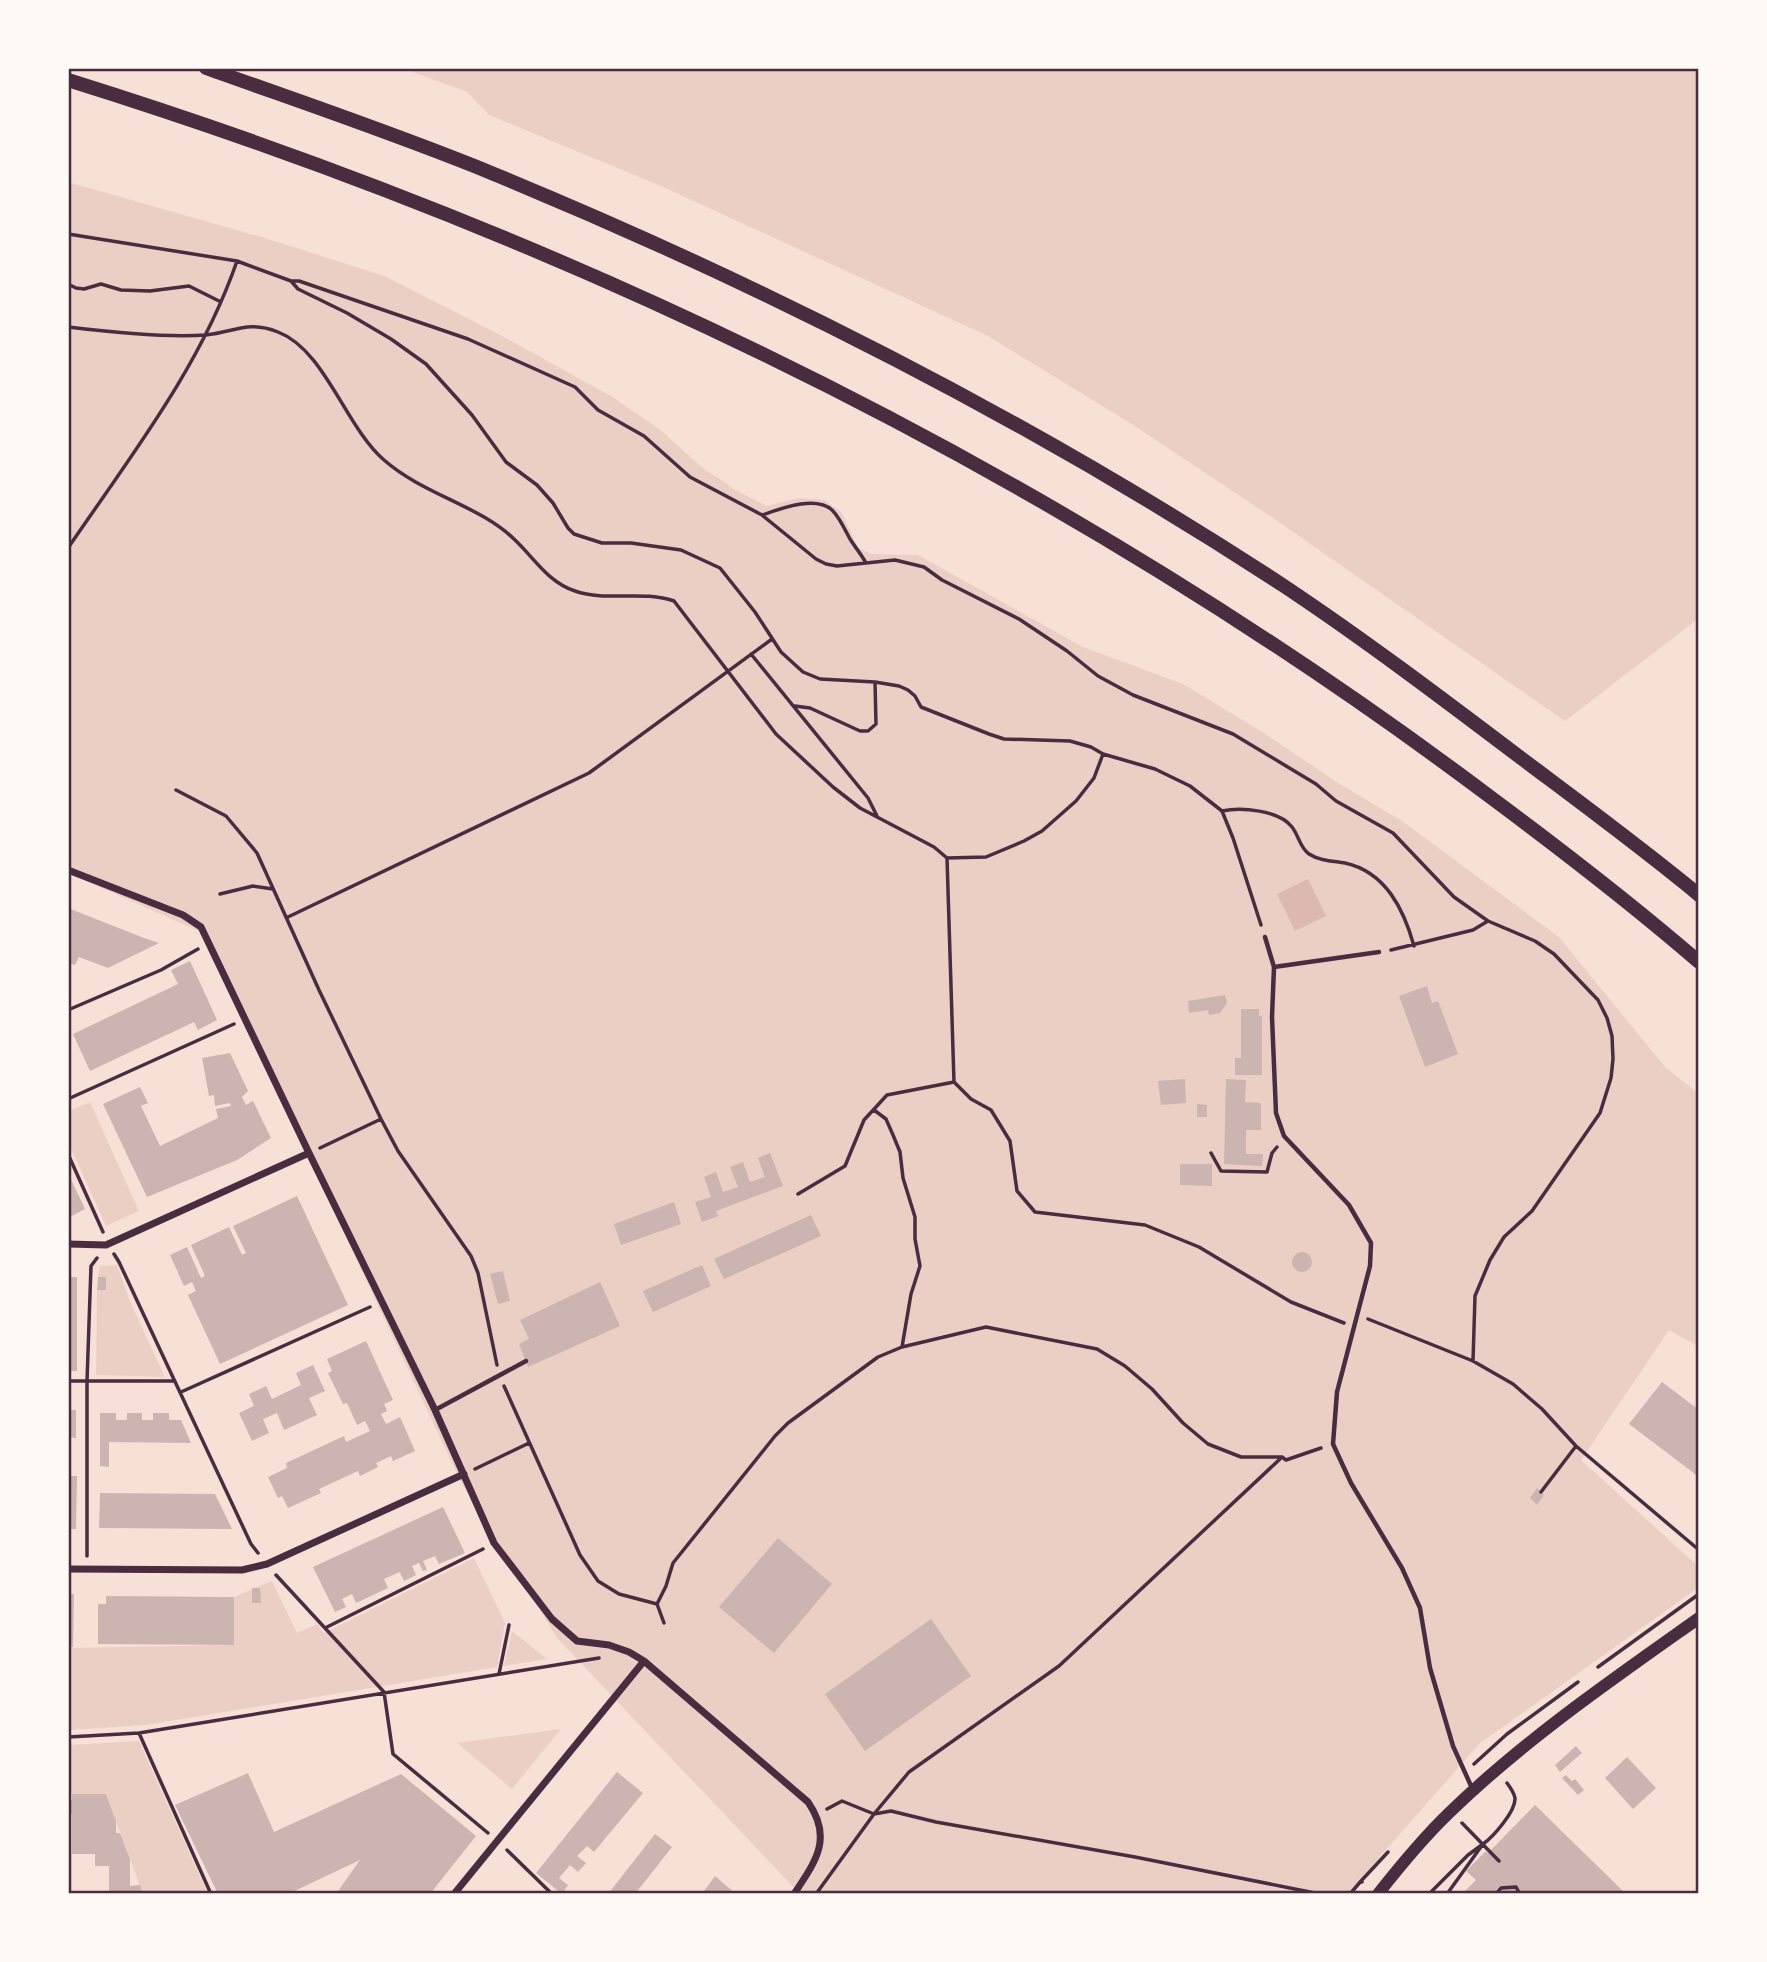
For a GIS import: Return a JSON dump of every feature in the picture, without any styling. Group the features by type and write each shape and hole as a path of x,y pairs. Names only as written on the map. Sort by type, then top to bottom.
{"highway":[{"path":"206,68 406,140 581,211 799,311 964,396 1135,493 1284,587 1418,680 1657,860 1699,895"},
{"path":"68,80 145,104 378,186 490,230 684,315 858,400 951,450 1132,553 1269,640 1484,792 1699,962"}],"main road":[{"path":"1378,1894 1473,1790 1558,1720 1699,1618"}],"street":[{"path":"68,870 183,915 201,927 435,1410 494,1543 552,1619 578,1641 629,1652 644,1661 808,1802 817,1815 822,1832 819,1850 810,1870 794,1894"},
{"path":"68,1244 106,1245 309,1153"},
{"path":"68,1569 242,1570 267,1564 464,1474"},
{"path":"454,1894 644,1661"}],"lane":[{"path":"1265,937 1274,967 1273,1080 1276,1113 1284,1136 1349,1205 1371,1243 1370,1266 1338,1392 1333,1444 1351,1483 1402,1568 1420,1608 1430,1668 1453,1746 1473,1790"},
{"path":"1274,967 1379,952"},
{"path":"435,1410 526,1361"}],"path":[{"path":"68,234 237,261 468,339 575,387 598,410 644,436 690,477 762,515 816,559 837,566 895,560 924,567 942,580 1019,619 1067,651 1098,676 1133,695 1233,734 1316,784 1336,801 1393,833 1454,897 1488,921 1535,941 1554,954 1598,1000 1607,1018 1612,1036 1611,1078 1600,1113 1557,1178 1532,1211 1504,1237 1490,1260 1475,1296 1474,1361"},
{"path":"68,548 151,425 207,335 237,261"},
{"path":"291,281 298,289 347,313 426,364 472,415 506,461 537,485 554,503 574,534 602,543 631,543 681,550 720,568 792,663 820,679 875,682 908,690 921,707 930,712 1003,739 1070,741 1155,769 1190,786 1222,811 1265,937"},
{"path":"68,284 84,289 101,284 121,290 141,291 188,286 222,302"},
{"path":"68,327 207,335 255,325 294,339 306,351 341,404 384,460 420,486 500,527 556,583 576,592 598,596 659,596 674,601 776,734 860,808 947,858 986,858 1042,831 1094,778 1103,754"},
{"path":"762,515 786,507 815,504 825,506 841,522 866,563"},
{"path":"287,918 589,772 772,639"},
{"path":"751,654 869,798 878,818"},
{"path":"793,706 810,708 853,728 868,731 876,724 875,682"},
{"path":"176,790 226,816 257,853 381,1119 309,1153"},
{"path":"1222,811 1251,809 1278,818 1291,825 1304,850 1312,856 1349,864 1374,877 1388,888 1399,904 1414,946"},
{"path":"947,858 954,1082 971,1099 991,1111 1010,1141 1017,1191 1035,1212 1144,1224 1199,1247 1291,1302 1353,1326"},
{"path":"220,894 253,886 273,889"},
{"path":"1379,952 1474,930 1488,921"},
{"path":"68,1010 170,966 208,941"},
{"path":"68,1099 245,1019"},
{"path":"798,1194 845,1166 864,1120 887,1095 954,1082"},
{"path":"874,1110 886,1119 900,1152 903,1178 915,1217 915,1239 920,1266 911,1294 902,1347"},
{"path":"1211,1153 1221,1171 1267,1172 1272,1153 1284,1136"},
{"path":"68,1154 102,1227 106,1245 119,1262 251,1544 384,1692 393,1754 497,1841 552,1894"},
{"path":"87,1569 87,1381 91,1266 106,1245"},
{"path":"181,1392 359,1310 384,1303"},
{"path":"1356,1314 1474,1361 1513,1384 1576,1446 1699,1550"},
{"path":"664,1623 657,1604 673,1563 775,1436 788,1423 878,1357 902,1347 986,1327 1097,1349 1125,1366 1152,1389 1183,1423 1208,1444 1241,1457 1282,1457 1286,1460 1333,1444"},
{"path":"68,1381 175,1381"},
{"path":"464,1474 529,1443"},
{"path":"1541,1492 1576,1446"},
{"path":"816,1894 874,1814 909,1772 1059,1666 1282,1457"},
{"path":"325,1629 494,1543"},
{"path":"499,1674 509,1625"},
{"path":"68,1737 139,1733 560,1666 629,1652"},
{"path":"139,1733 211,1894"},
{"path":"1429,1894 1468,1855 1490,1839 1513,1809 1515,1797 1507,1783"},
{"path":"817,1815 842,1801 874,1814 891,1811 936,1822 1320,1894"},
{"path":"1451,1811 1499,1861"},
{"path":"1447,1894 1483,1844"},
{"path":"1496,1894 1501,1888 1516,1886 1520,1894"}],"shaded area":[{"path":"402,68 1699,68 1699,618 1565,721 1276,520 1130,423 988,336 661,186 489,115 467,92"},
{"path":"68,182 265,238 384,276 491,330 611,396 659,429 703,468 739,492 767,506 799,498 824,500 841,512 858,547 870,554 918,555 1083,647 1183,684 1402,821 1559,937 1665,1067 1699,1094 1699,1347 1669,1330 1581,1460 1699,1567 1699,1587 1479,1744 1347,1894 800,1894 557,1638 460,1480 203,933 68,873"},
{"path":"1308,879 1326,916 1295,931 1277,894"},
{"path":"90,1102 139,1211 106,1226 68,1142 68,1112"},
{"path":"117,1265 131,1304 165,1377 96,1375 97,1290 106,1277 98,1277 100,1266"},
{"path":"474,1558 505,1623 497,1667 146,1725 68,1730 68,1648 233,1645 234,1597 272,1581 297,1633 317,1624 324,1633"},
{"path":"512,1631 547,1659 504,1666"},
{"path":"561,1729 512,1789 457,1743"},
{"path":"139,1741 208,1894 143,1894 106,1794 68,1794 68,1745"}],"building":[{"path":"68,908 159,943 108,968 79,957 75,965 68,963"},
{"path":"190,961 217,1020 198,1030 194,1022 90,1071 73,1034 178,984 171,970"},
{"path":"1427,986 1432,1003 1438,1001 1458,1054 1425,1067 1399,996"},
{"path":"1225,995 1227,1003 1220,1013 1209,1015 1208,1010 1189,1013 1188,1001"},
{"path":"1241,1009 1259,1009 1259,1016 1262,1016 1262,1075 1235,1075 1235,1058 1241,1058"},
{"path":"230,1053 248,1091 242,1097 246,1105 253,1101 271,1138 237,1160 147,1197 103,1104 140,1087 148,1103 141,1106 160,1146 218,1118 216,1109 231,1106 230,1103 215,1106 214,1095 209,1096 202,1058"},
{"path":"1185,1079 1186,1103 1161,1105 1158,1081"},
{"path":"1226,1079 1246,1080 1245,1102 1261,1103 1261,1130 1246,1130 1246,1154 1263,1154 1262,1166 1224,1164"},
{"path":"1197,1104 1207,1105 1207,1117 1197,1117"},
{"path":"770,1153 783,1186 716,1211 718,1216 702,1222 695,1202 711,1197 704,1177 716,1172 723,1192 738,1187 730,1167 743,1162 750,1182 765,1177 758,1158"},
{"path":"1180,1164 1212,1164 1212,1186 1180,1185"},
{"path":"68,1173 85,1209 68,1218"},
{"path":"297,1196 348,1305 220,1364 188,1295 196,1291 192,1282 184,1286 170,1255 187,1247 201,1278 205,1276 191,1245 229,1227 242,1255 246,1253 233,1226"},
{"path":"674,1202 681,1224 621,1245 614,1224"},
{"path":"811,1215 821,1236 724,1279 714,1259"},
{"path":"1302,1252 1309,1255 1312,1262 1309,1269 1302,1272 1295,1269 1292,1262 1295,1255"},
{"path":"702,1265 711,1286 653,1312 643,1291"},
{"path":"503,1271 510,1301 498,1304 490,1274"},
{"path":"68,1277 77,1277 77,1371 68,1371"},
{"path":"98,1277 106,1277 106,1290 97,1290"},
{"path":"600,1282 620,1326 528,1367 519,1344 529,1339 520,1320"},
{"path":"366,1341 393,1400 384,1404 387,1411 381,1414 386,1424 400,1417 415,1451 393,1461 391,1456 376,1463 378,1467 360,1476 358,1471 319,1489 321,1493 288,1508 282,1496 278,1498 268,1477 287,1468 286,1463 344,1436 346,1442 370,1431 365,1421 357,1425 347,1403 343,1404 328,1373 332,1371 327,1359"},
{"path":"313,1365 325,1391 309,1398 317,1415 284,1430 277,1413 263,1419 269,1433 252,1441 239,1413 254,1406 249,1394 266,1386 272,1399 301,1385 296,1373"},
{"path":"1662,1382 1699,1410 1699,1477 1629,1424"},
{"path":"68,1410 76,1410 76,1438 68,1437"},
{"path":"100,1413 116,1413 116,1420 127,1420 127,1413 142,1413 142,1420 153,1420 153,1413 169,1413 169,1420 181,1420 191,1443 109,1442 109,1467 100,1466"},
{"path":"68,1476 77,1476 76,1529 68,1529"},
{"path":"1537,1488 1544,1495 1537,1505 1530,1498"},
{"path":"100,1493 215,1494 232,1529 99,1528"},
{"path":"443,1507 465,1553 439,1564 435,1556 423,1561 427,1570 423,1571 419,1563 412,1566 416,1575 404,1581 400,1572 384,1579 388,1588 356,1603 352,1594 342,1599 346,1607 335,1612 313,1567"},
{"path":"778,1538 832,1584 774,1653 719,1607"},
{"path":"252,1588 260,1588 261,1603 252,1603"},
{"path":"68,1594 74,1594 73,1647 68,1647"},
{"path":"106,1596 234,1597 234,1645 98,1644 98,1604 106,1604"},
{"path":"931,1619 971,1676 865,1751 825,1694"},
{"path":"1576,1746 1582,1753 1560,1772 1555,1765"},
{"path":"1627,1757 1656,1788 1633,1809 1605,1778"},
{"path":"617,1772 643,1793 594,1852 587,1846 577,1856 586,1863 578,1872 570,1865 559,1878 568,1885 562,1894 536,1873"},
{"path":"248,1773 274,1832 401,1774 476,1836 430,1894 336,1894 360,1860 288,1894 218,1894 175,1805"},
{"path":"1566,1775 1572,1781 1575,1779 1584,1790 1578,1795 1562,1778"},
{"path":"72,1794 106,1794 116,1821 116,1833 120,1833 130,1859 130,1886 140,1885 143,1894 109,1894 109,1866 95,1866 95,1854 72,1854 72,1814 68,1814 68,1800 72,1800"},
{"path":"1535,1805 1626,1894 1462,1894 1476,1880 1466,1871 1486,1851 1488,1853"},
{"path":"655,1834 672,1847 635,1894 608,1894"},
{"path":"715,1876 736,1894 702,1894"}]}
